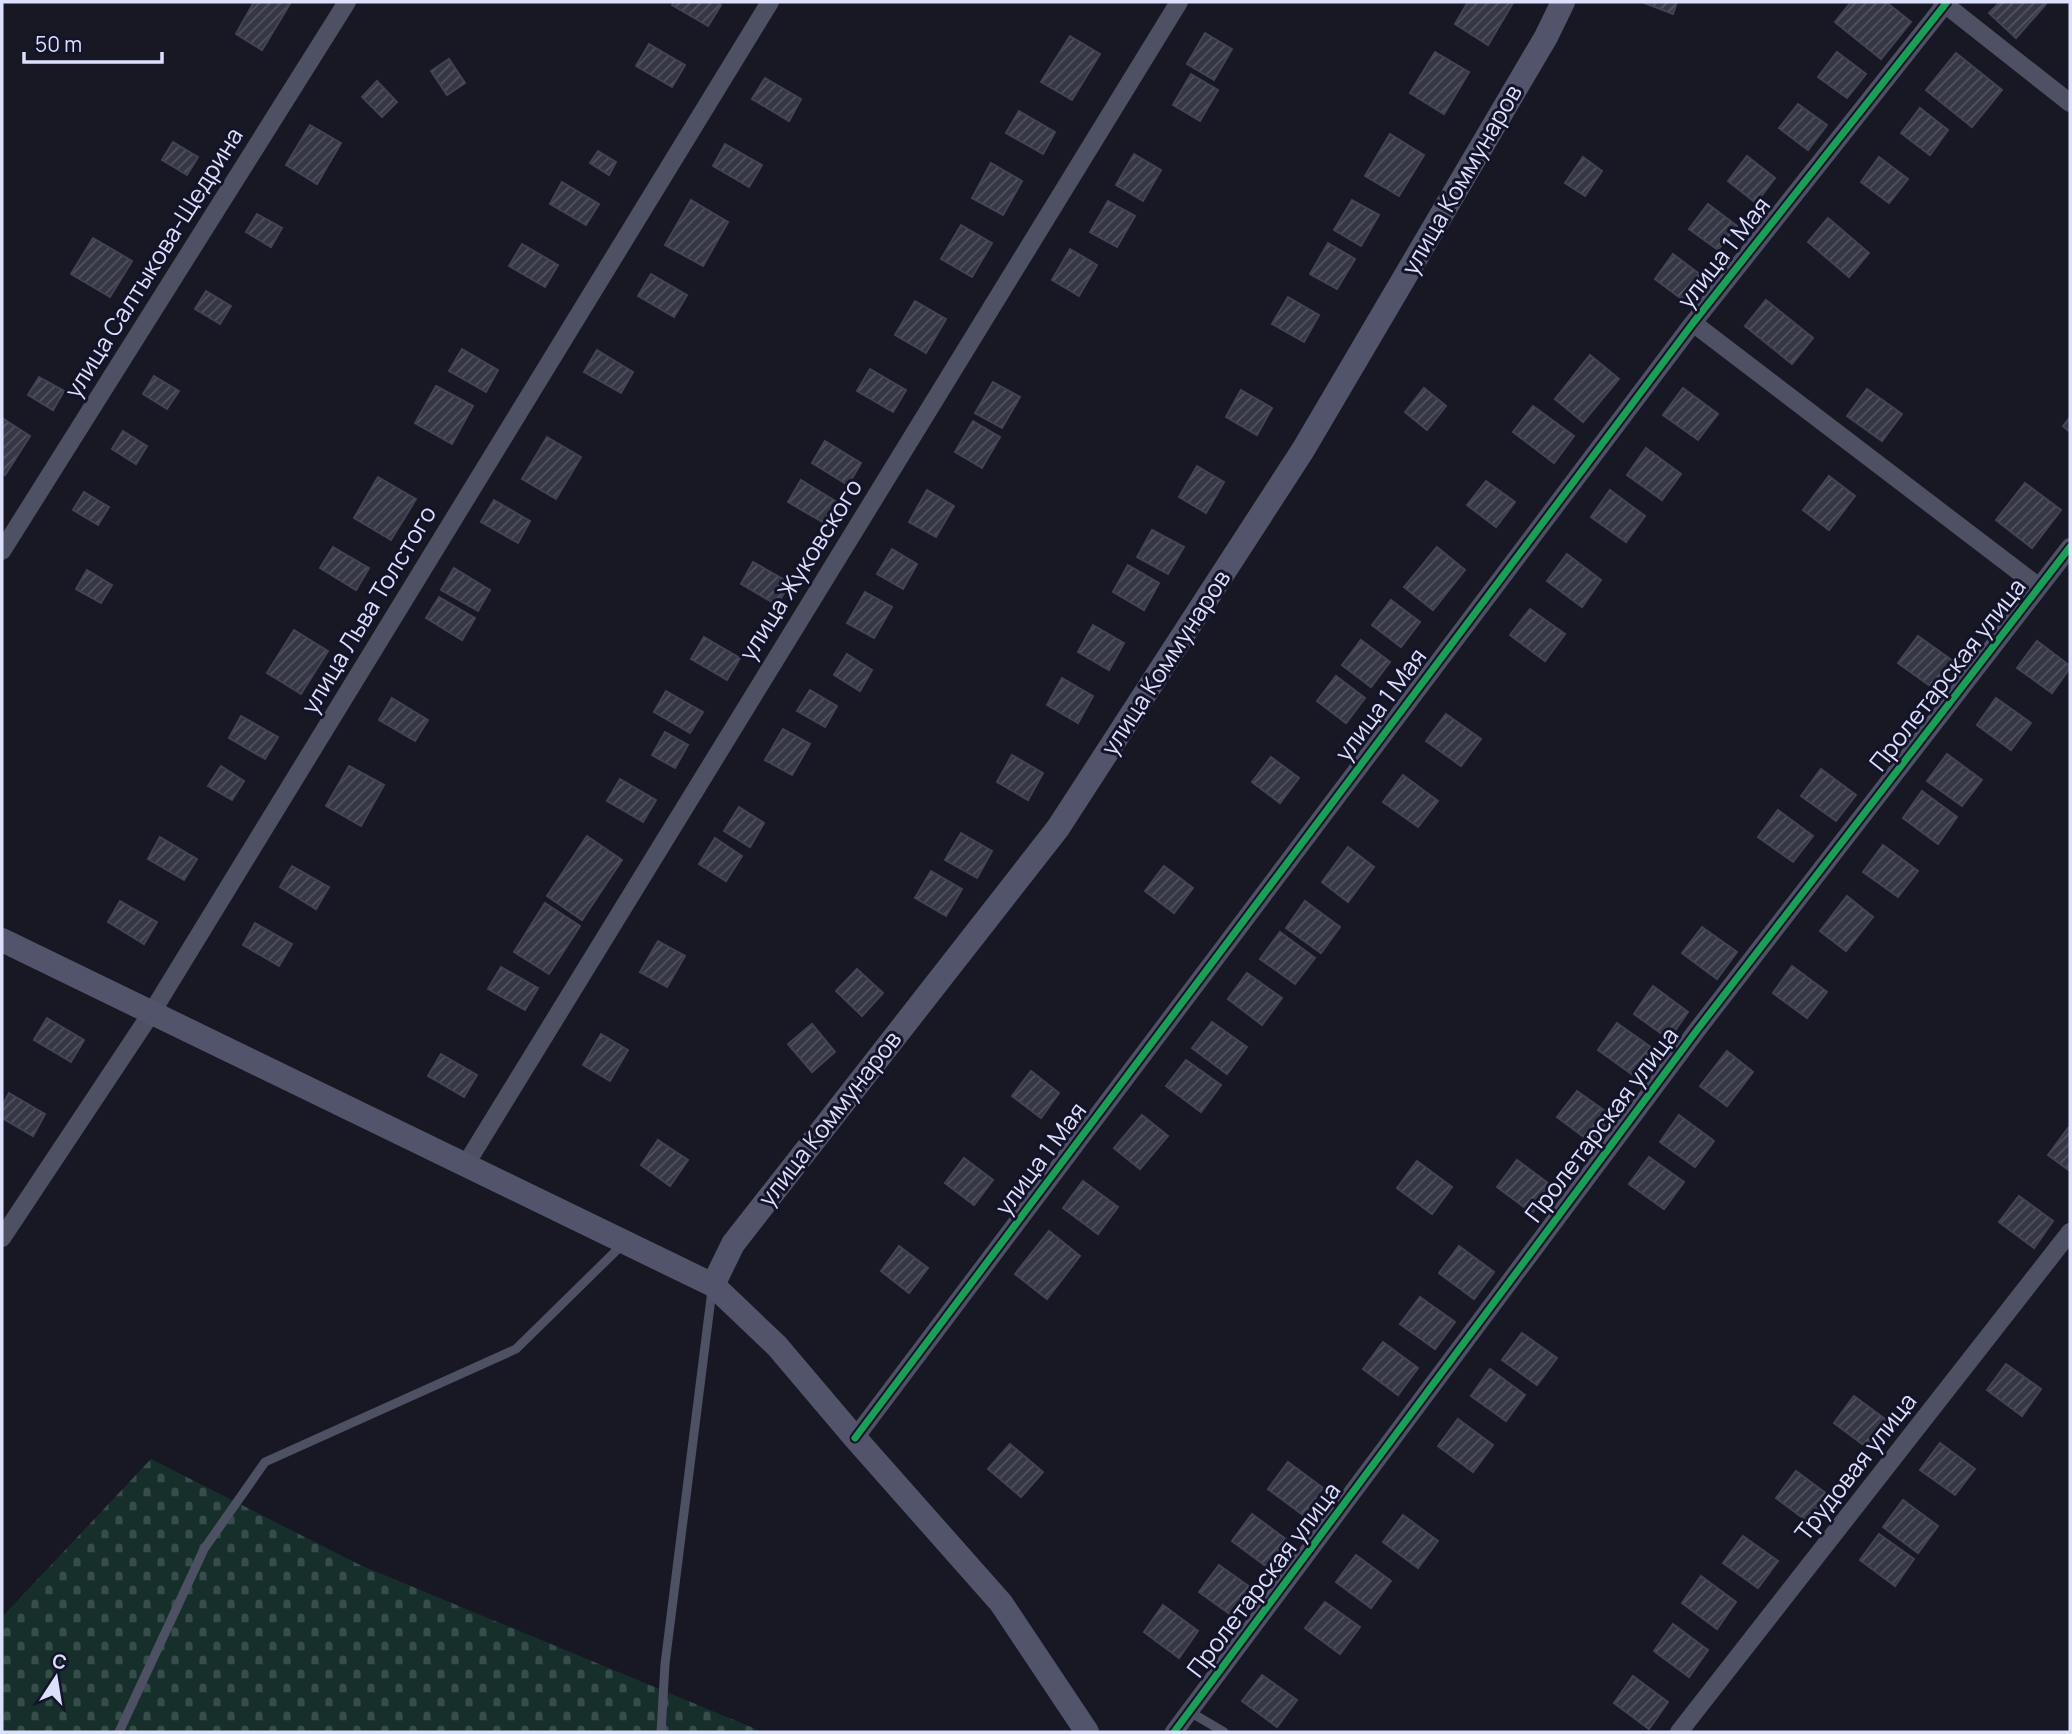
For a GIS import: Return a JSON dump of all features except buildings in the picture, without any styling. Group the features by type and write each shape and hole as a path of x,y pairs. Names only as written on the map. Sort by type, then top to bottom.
{"main road":[{"name":"улица Коммунаров","path":"713,1285 733,1244 1058,828 1303,450 1546,37 1563,2"},
{"path":"2,940 713,1285 777,1346 1001,1603 1087,1732"}],"street":[{"name":"улица Салтыкова-Щедрина","path":"2,551 347,2"},
{"name":"улица Льва Толстого","path":"2,1238 152,1012 770,2"},
{"name":"улица Жуковского","path":"466,1164 1179,2"},
{"path":"1945,3 2070,103"},
{"name":"улица 1 Мая","path":"855,1438 1693,323 1945,3"},
{"path":"1693,323 2039,587"},
{"name":"Пролетарская улица","path":"1174,1732 1698,1030 2070,547"},
{"name":"Трудовая улица","path":"1679,1732 2070,1232"}],"lane":[{"path":"119,1732 204,1549 265,1462 516,1349 625,1242"},
{"path":"662,1732 666,1664 713,1285"},
{"path":"1190,1712 1224,1732"}],"green space":[{"path":"151,1459 360,1565 763,1732 2,1732 2,1617"}],"cycle path":[{"path":"855,1438 1693,323 1947,2"},
{"path":"1174,1732 1697,1030 2070,547"}]}
